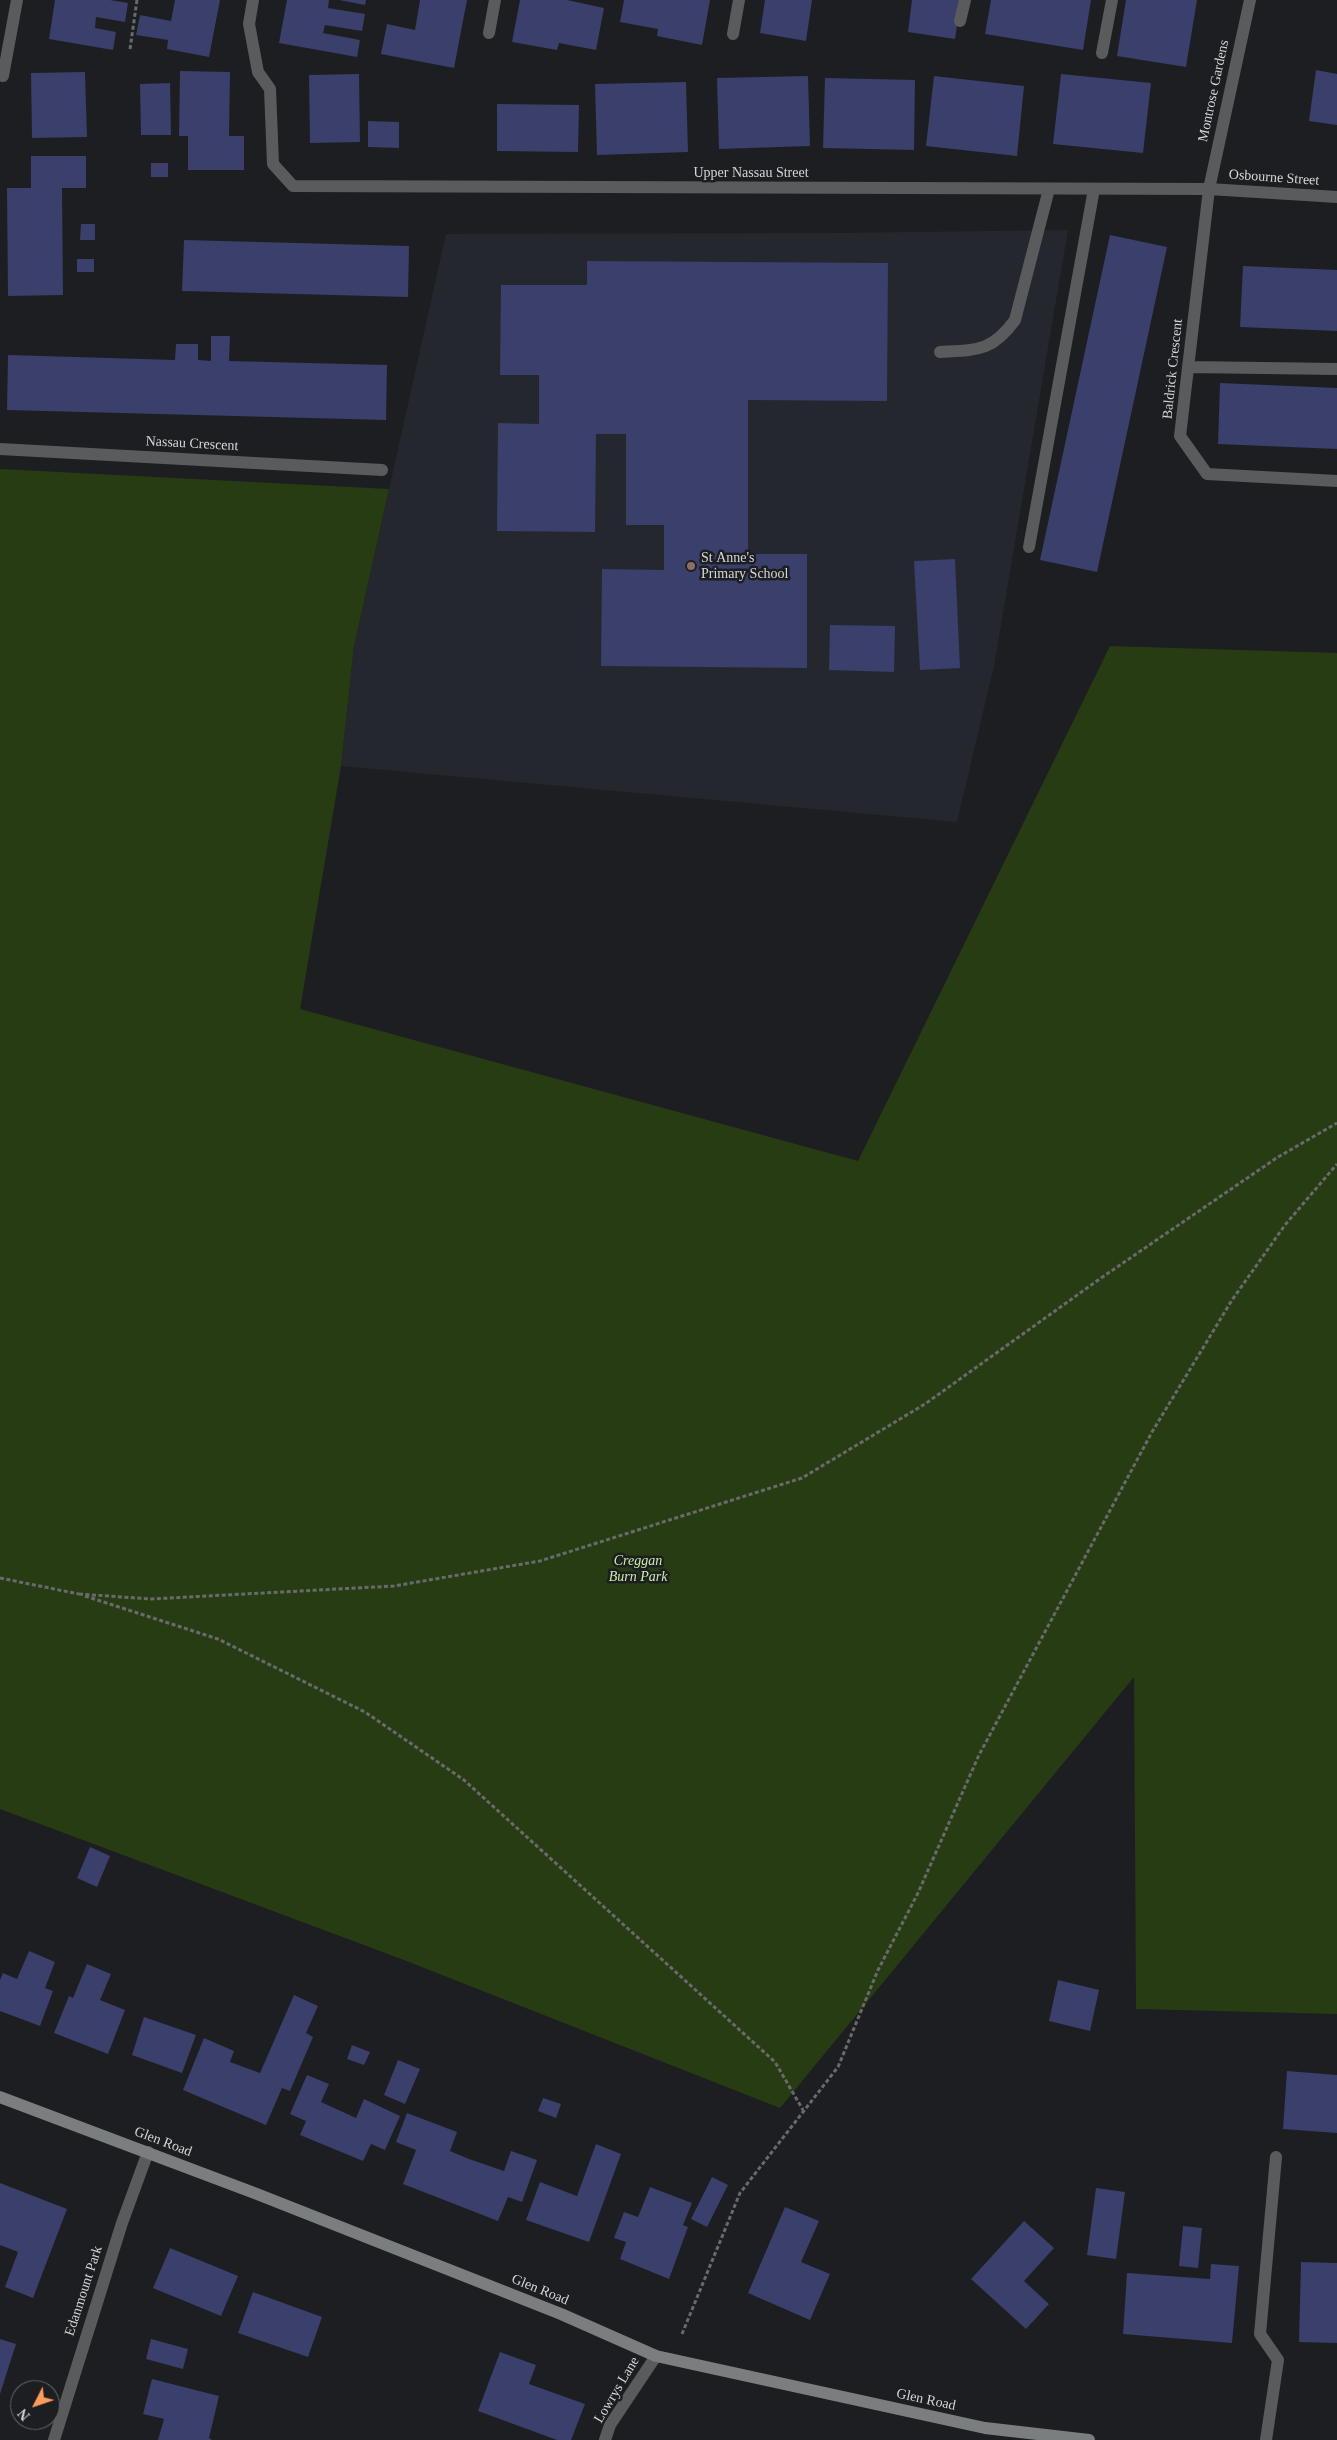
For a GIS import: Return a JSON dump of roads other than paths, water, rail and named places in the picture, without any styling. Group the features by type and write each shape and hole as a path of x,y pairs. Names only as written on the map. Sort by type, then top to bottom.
{"street":[{"path":"2,76 17,0"},
{"name":"Upper Nassau Street","path":"253,0 249,24 258,72 270,89 273,164 293,186 1208,189"},
{"path":"489,33 495,0"},
{"path":"733,34 739,0"},
{"path":"960,21 965,0"},
{"path":"1102,53 1112,0"},
{"name":"Montrose Gardens","path":"1208,189 1250,0"},
{"path":"940,352 980,350 1004,335 1014,320 1050,189"},
{"path":"1029,547 1094,189"},
{"name":"Osbourne Street","path":"1208,189 1337,197"},
{"name":"Baldrick Crescent","path":"1208,189 1180,436 1207,474 1337,481"},
{"path":"1188,366 1337,369"},
{"name":"Nassau Crescent","path":"0,449 382,470"},
{"name":"Glen Road","path":"0,2097 148,2152 560,2314 656,2356 985,2428 1090,2440"},
{"name":"Edanmount Park","path":"54,2440 119,2232 148,2152"},
{"path":"1266,2440 1278,2360 1260,2334 1276,2157"},
{"name":"Lowrys Lane","path":"605,2440 610,2425 656,2356"}],"place":[{"name":"St Anne's Primary School","path":"691,566"}],"park label":[{"name":"Creggan Burn Park","path":"638,1569"}]}
